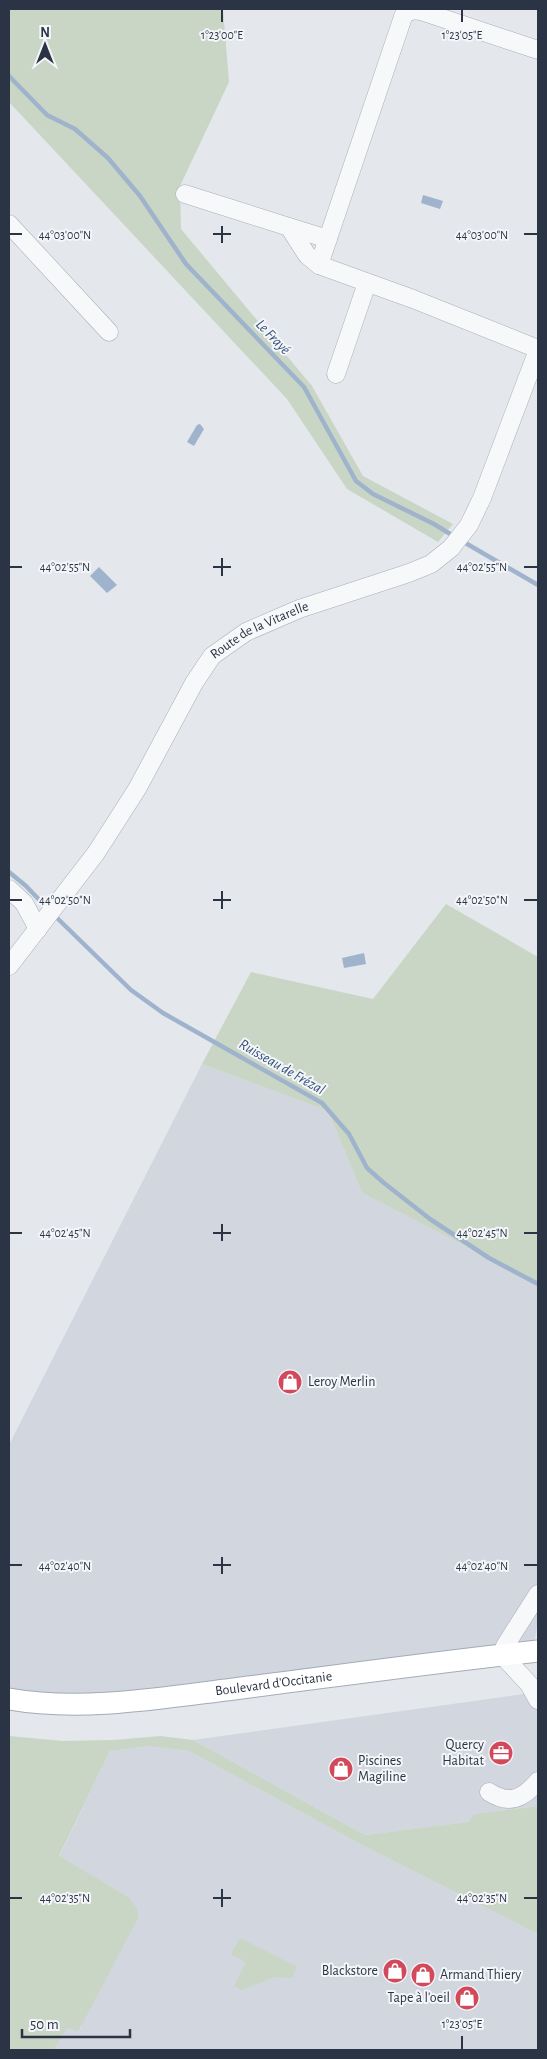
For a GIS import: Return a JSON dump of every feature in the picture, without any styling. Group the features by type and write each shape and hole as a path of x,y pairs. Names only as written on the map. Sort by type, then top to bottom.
{"main road":[{"name":"Boulevard d'Occitanie","path":"9,1698 29,1702 97,1703 173,1696 538,1651"}],"street":[{"path":"319,265 404,14 414,10 421,11 538,50"},
{"path":"185,194 328,239"},
{"path":"9,224 109,332"},
{"path":"289,227 307,255 319,265 413,299 538,350"},
{"path":"336,374 367,283"},
{"name":"Route de la Vitarelle","path":"9,966 96,853 137,789 194,683 212,656 246,632 299,609 431,564 452,546 464,531 482,498 538,350"},
{"path":"9,889 24,902 41,925"},
{"path":"538,1594 505,1646 502,1655 529,1684 538,1700"},
{"path":"489,1792 500,1799 513,1799 531,1790 538,1781"}],"shaded area":[{"name":"Leroy Merlin","path":"202,1064 328,1111 362,1193 538,1283 538,1620 533,1652 173,1696 9,1699 9,1445"},
{"path":"538,1692 538,1806 474,1814 469,1822 365,1835 193,1740"},
{"path":"148,1746 189,1751 360,1844 538,1934 538,2050 54,2050 67,2028 78,2032 81,2027 127,1896 59,1857 110,1751"}],"green space":[{"path":"9,9 223,9 229,82 180,186 181,229 312,386 363,476 453,524 438,542 347,489 287,399 9,102"},
{"path":"446,904 538,957 538,1283 362,1193 328,1111 202,1064 251,972 373,999"},
{"path":"9,1736 63,1741 114,1740 160,1736 193,1740 365,1835 468,1822 474,1814 538,1806 538,1934 360,1844 189,1751 148,1746 110,1751 59,1856 127,1896 137,1908 138,1918 78,2032 67,2028 54,2050 9,2050"},
{"path":"240,1938 297,1967 292,1978 274,1977 242,1990 234,1986 246,1962 231,1954"}],"water":[{"path":"423,195 443,201 440,209 421,203"},
{"path":"200,424 204,429 194,446 187,442 197,425"},
{"path":"99,567 117,585 107,593 90,576"},
{"path":"364,953 366,964 344,968 342,958"}],"waterway":[{"name":"Le Frayé","path":"9,76 47,115 75,129 108,158 140,196 186,264 304,387 356,481 373,494 434,524 455,537"},
{"name":"Le Frayé","path":"462,541 538,585"},
{"name":"Ruisseau de Frézal","path":"9,872 26,886 49,910"},
{"name":"Ruisseau de Frézal","path":"54,915 131,990 163,1013 322,1103 349,1134 367,1168 430,1219 489,1258 538,1284"}],"place":[{"name":"Leroy Merlin","path":"290,1382"},
{"name":"Quercy Habitat","path":"501,1753"},
{"name":"Piscines Magiline","path":"341,1769"},
{"name":"Blackstore","path":"395,1971"},
{"name":"Armand Thiery","path":"423,1975"},
{"name":"Tape à l'oeil","path":"467,1998"}]}
